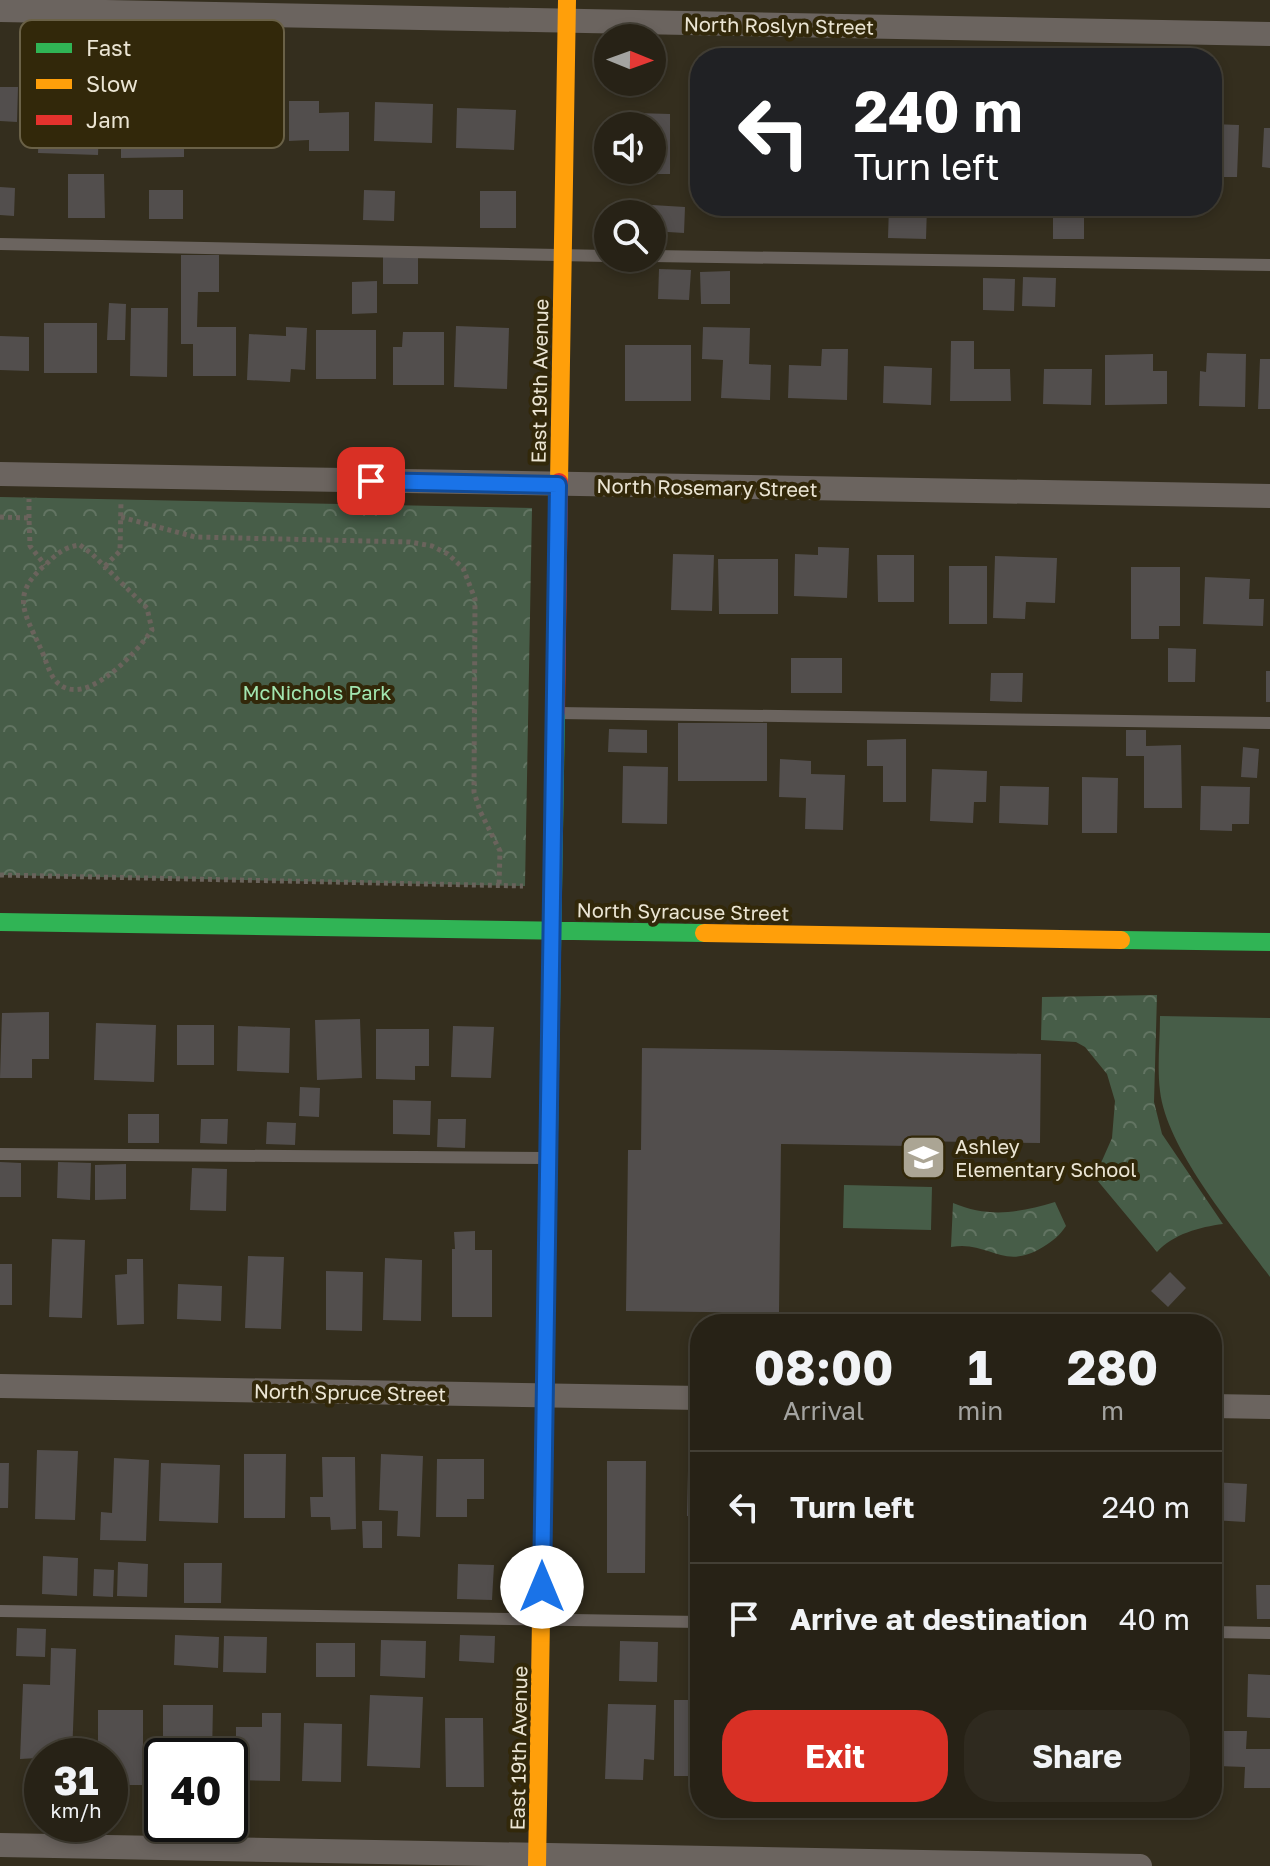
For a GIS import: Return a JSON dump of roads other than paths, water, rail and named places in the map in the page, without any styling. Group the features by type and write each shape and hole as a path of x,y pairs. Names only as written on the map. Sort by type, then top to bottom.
{"street":[{"name":"North Roslyn Street","path":"0,10 567,10 1270,34"},
{"name":"East 19th Avenue","path":"537,1860 567,10"},
{"name":"North Rosemary Street","path":"0,474 1270,496"},
{"name":"North Syracuse Street","path":"0,922 1270,942"},
{"name":"North Spruce Street","path":"0,1386 690,1398"},
{"path":"1222,1406 1270,1407"},
{"path":"0,1845 537,1860 1140,1866"}],"lane":[{"path":"0,244 594,256"},
{"path":"666,256 1270,265"},
{"path":"555,713 1270,723"},
{"path":"0,1154 547,1158"},
{"path":"0,1611 690,1622"},
{"path":"1222,1632 1270,1633"}],"place":[{"name":"Ashley Elementary School","path":"924,1157"}],"park label":[{"name":"McNichols Park","path":"317,692"}]}
